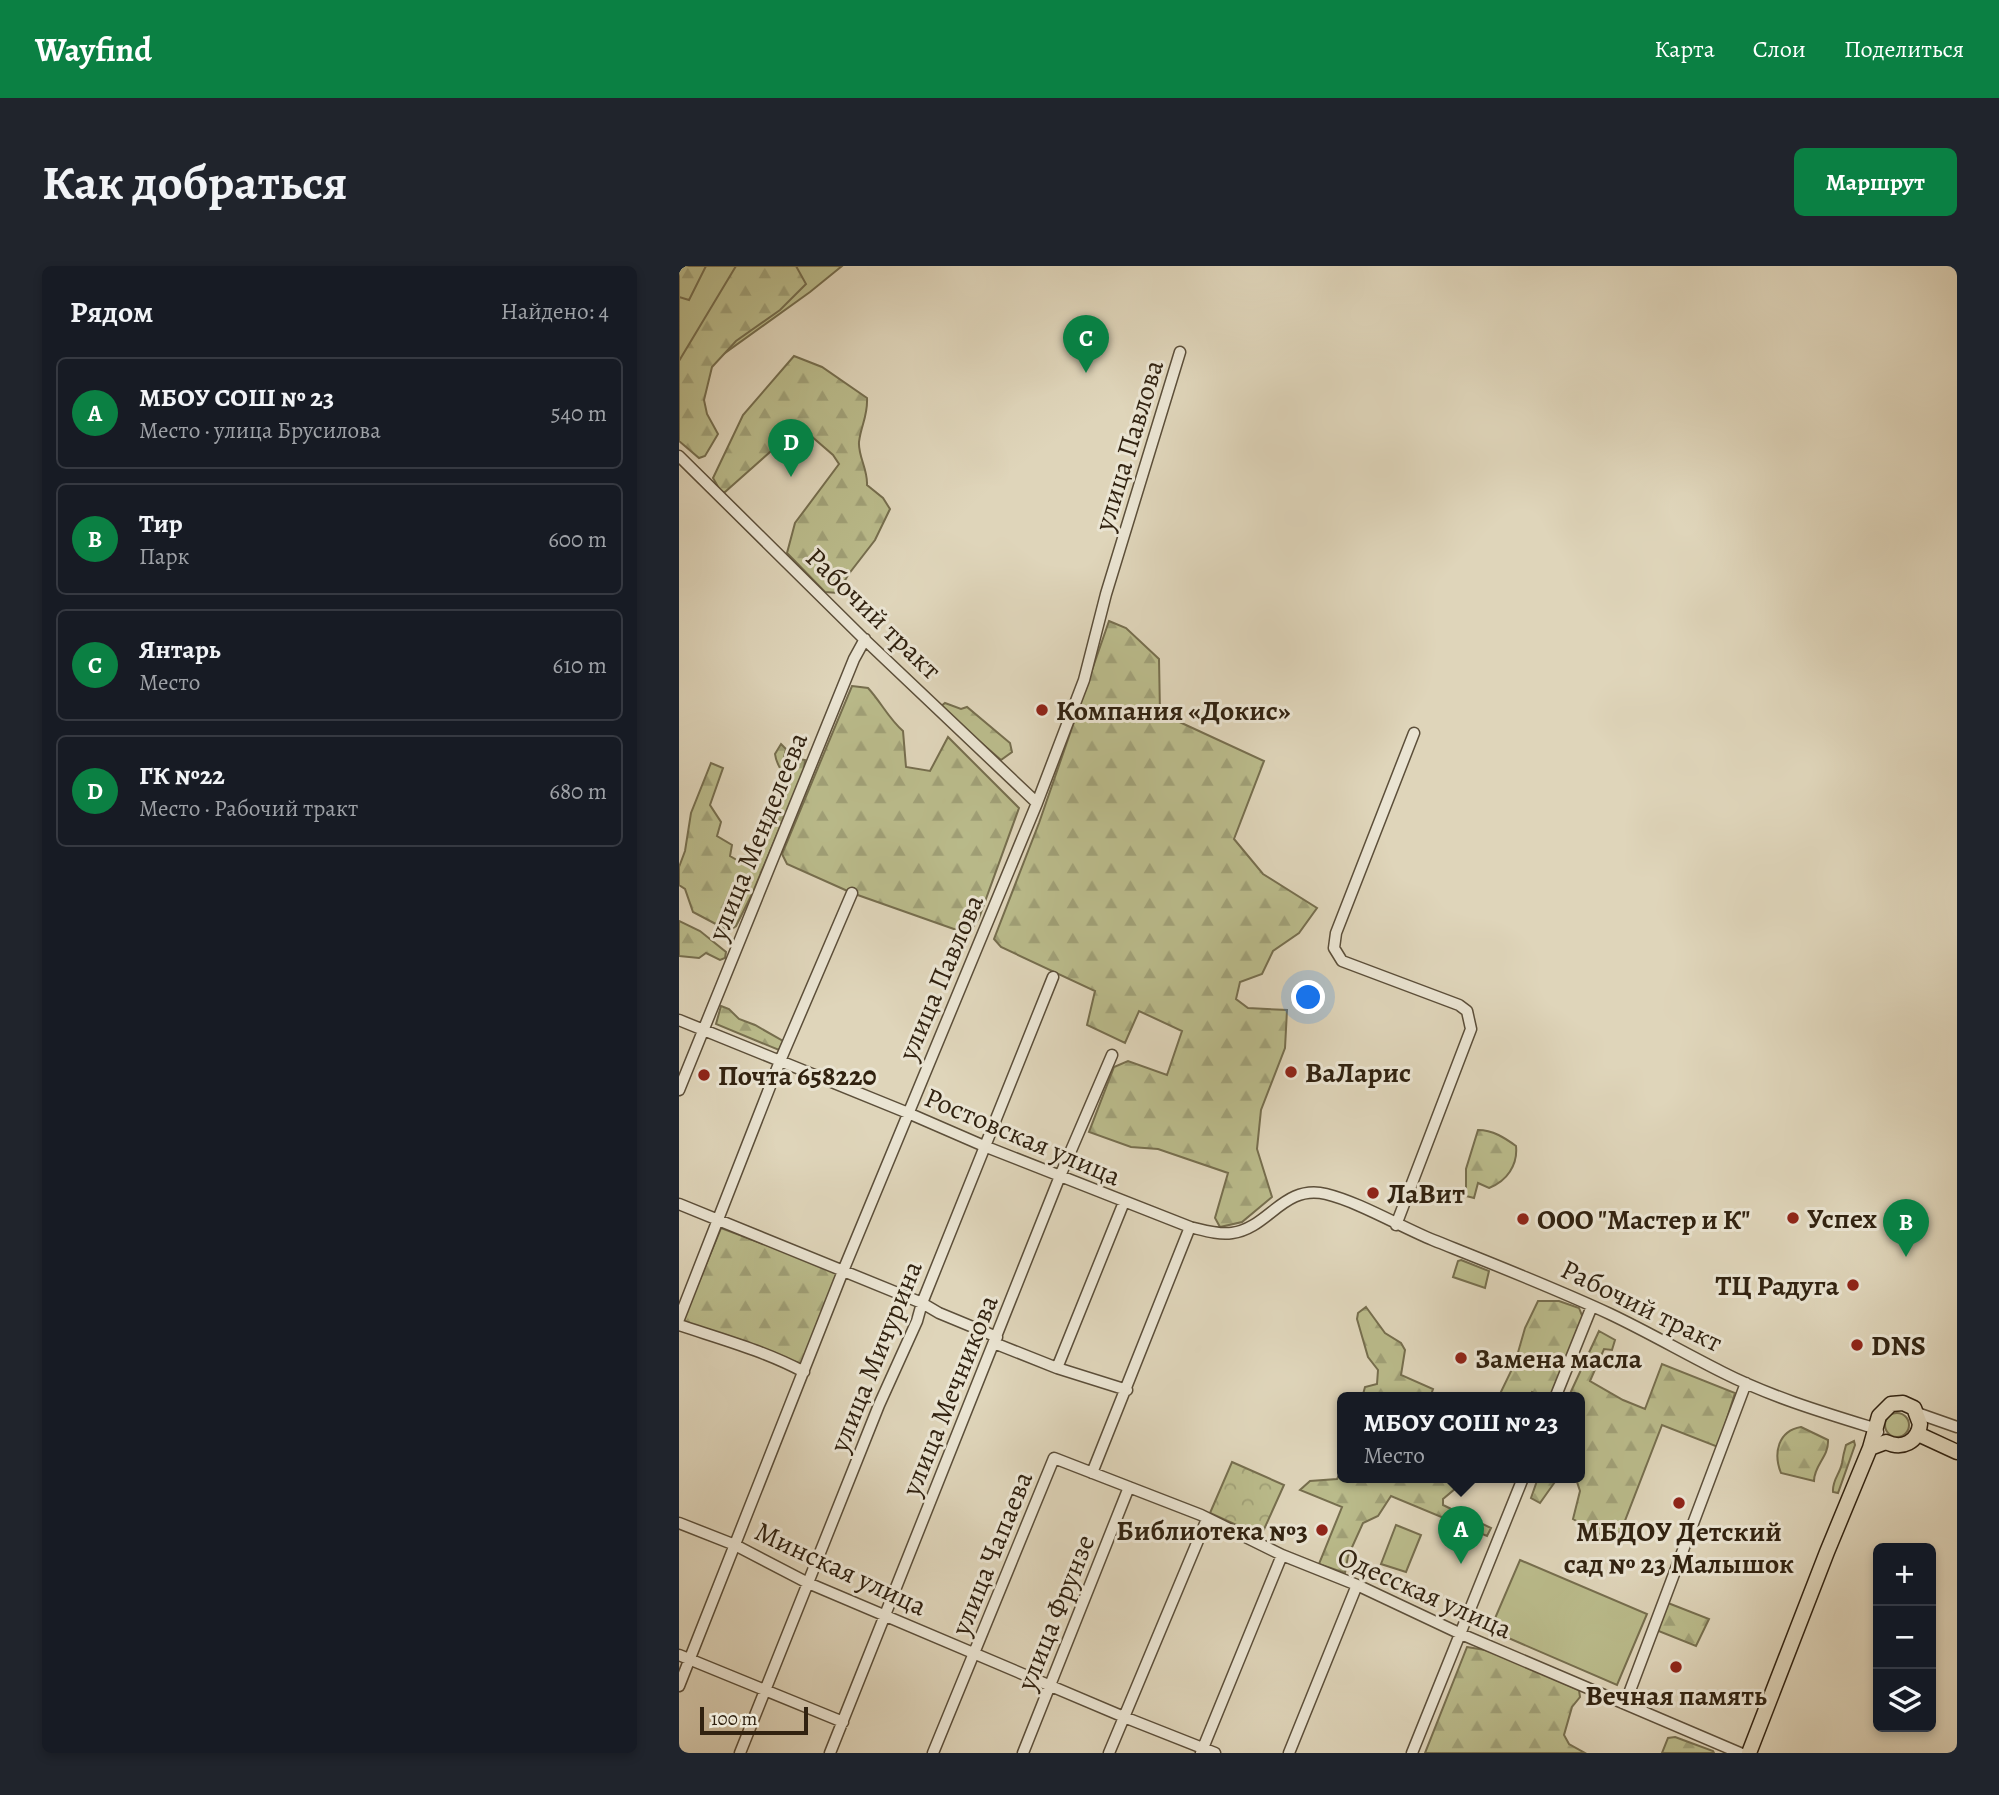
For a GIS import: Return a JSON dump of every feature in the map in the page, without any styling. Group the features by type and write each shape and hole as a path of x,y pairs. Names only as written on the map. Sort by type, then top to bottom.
{"main road":[{"path":"1749,1753 1870,1448 1882,1410 1891,1404 1903,1403 1917,1413 1922,1434"},
{"path":"1870,1448 1886,1442 1905,1445 1922,1434"},
{"path":"1922,1434 1957,1451"}],"street":[{"name":"улица Павлова","path":"679,1686 685,1657 735,1545 843,1271 1037,803 1084,680 1106,594 1180,352"},
{"name":"Рабочий тракт","path":"679,456 1037,803"},
{"name":"улица Менделеева","path":"679,1090 854,659 865,639"},
{"path":"1396,1224 1471,1029 1467,1011 1459,1005 1342,961 1334,948 1336,933 1414,733"},
{"path":"679,1319 780,1061 852,893"},
{"name":"улица Мичурина","path":"740,1753 879,1405 917,1321 1053,977"},
{"name":"Ростовская улица","path":"679,1020 984,1146 1190,1227 1216,1233 1244,1230 1282,1203 1309,1192"},
{"name":"улица Мечникова","path":"830,1753 1060,1176 1112,1055"},
{"name":"Рабочий тракт","path":"1309,1192 1336,1197 1522,1274 1747,1383 1877,1429"},
{"path":"1057,1368 1124,1202"},
{"path":"679,1204 922,1303 1057,1368 1127,1390"},
{"path":"1092,1473 1190,1227"},
{"path":"1557,1392 1592,1306"},
{"path":"679,1325 743,1346 804,1372"},
{"path":"1625,1704 1747,1383"},
{"path":"1854,1422 1882,1410"},
{"path":"1917,1413 1957,1427"},
{"path":"1922,1434 1938,1420"},
{"path":"1877,1429 1886,1442"},
{"name":"улица Чапаева","path":"933,1753 1054,1458 1092,1473"},
{"name":"Одесская улица","path":"1092,1473 1207,1519 1461,1634 1740,1753"},
{"path":"1412,1753 1521,1483"},
{"name":"улица Фрунзе","path":"1023,1753 1129,1487"},
{"path":"1109,1753 1207,1519"},
{"name":"Минская улица","path":"679,1523 735,1545 808,1583 1202,1751 1215,1753"},
{"path":"1202,1751 1282,1555"},
{"path":"1289,1753 1357,1585"},
{"path":"685,1657 843,1722"}],"green space":[{"path":"679,266 842,266 679,386"},
{"path":"679,266 706,266 689,300 679,297"},
{"path":"736,266 796,266 806,284 780,310 736,341 712,367 704,400 707,414 718,434 705,456 699,458 679,441 679,361"},
{"path":"794,356 822,367 867,398 859,442 860,453 867,485 883,498 890,509 875,540 848,575 838,593 825,592 787,553 795,523 839,464 833,455 803,429 797,428 725,492 721,492 713,478 743,415"},
{"path":"1109,621 1126,628 1159,659 1160,713 1264,761 1234,839 1263,874 1317,908 1299,933 1273,951 1262,974 1240,982 1236,999 1248,1008 1287,1010 1285,1048 1261,1110 1257,1149 1272,1197 1242,1222 1220,1227 1215,1218 1228,1173 1158,1149 1131,1147 1089,1132 1114,1067 1128,1061 1167,1075 1182,1031 1139,1011 1125,1043 1087,1025 1095,991 1001,947 994,939 1039,823"},
{"path":"852,686 868,688 903,731 906,767 930,771 948,737 1019,808 979,918 968,934 852,893 787,864 782,854"},
{"path":"945,703 961,709 967,707 1010,743 1012,752 1001,760 940,707"},
{"path":"781,744 786,749 784,758 792,762 805,760 804,770 753,892 736,926 729,931 693,912 685,889 679,885 679,867 685,851 691,813 711,763 723,768 710,805 721,822 717,836 732,845 730,856 742,863 750,863 761,834 777,807 775,794 781,788 784,778 775,754"},
{"path":"679,921 700,931 726,952 725,958 720,960 706,953 699,958 679,956"},
{"path":"721,1006 729,1009 739,1019 783,1041 779,1050 716,1024"},
{"path":"1478,1130 1503,1137 1516,1146 1516,1153 1513,1166 1506,1177 1489,1188 1478,1183 1474,1198 1466,1196 1466,1169"},
{"path":"721,1228 838,1272 802,1364 682,1323"},
{"path":"1458,1261 1489,1271 1485,1288 1453,1277"},
{"path":"1538,1301 1559,1301 1579,1308 1583,1318 1553,1392 1501,1392 1515,1363 1525,1328"},
{"path":"1366,1307 1385,1333 1401,1343 1405,1350 1401,1375 1433,1389 1432,1392 1364,1392 1365,1387 1377,1384 1378,1370 1368,1357 1357,1319 1358,1313"},
{"path":"1599,1331 1615,1340 1612,1350 1604,1349 1590,1381 1623,1400 1645,1409 1662,1364 1735,1393 1718,1447 1662,1425 1621,1531 1609,1539 1573,1519 1580,1491 1577,1483 1585,1483 1585,1392 1571,1392"},
{"path":"1897,1413 1906,1416 1909,1425 1906,1434 1897,1437 1888,1434 1885,1425 1888,1416"},
{"path":"1801,1427 1828,1440 1814,1481 1781,1473 1779,1465 1778,1451 1782,1438 1793,1429"},
{"path":"1854,1441 1855,1445 1838,1493 1833,1492 1846,1445"},
{"path":"1232,1462 1284,1485 1261,1536 1210,1513"},
{"path":"1337,1479 1337,1483 1458,1483 1443,1499 1443,1505 1491,1528 1487,1536 1391,1496 1378,1516 1363,1523 1348,1556 1345,1573 1319,1564 1342,1507 1300,1490 1310,1481"},
{"path":"1536,1483 1554,1483 1540,1503 1531,1498"},
{"path":"1396,1525 1421,1535 1406,1572 1381,1564"},
{"path":"1520,1560 1647,1614 1617,1685 1490,1630"},
{"path":"1668,1603 1709,1619 1696,1646 1656,1630"},
{"path":"1467,1647 1491,1651 1579,1690 1580,1697 1572,1707 1564,1735 1569,1744 1585,1753 1425,1753"},
{"path":"1675,1737 1714,1753 1662,1753 1668,1738"}],"place":[{"name":"Янтарь","path":"1086,373"},
{"name":"ГК №22","path":"791,477"},
{"name":"Компания «Докис»","path":"1042,710"},
{"name":"ВаЛарис","path":"1291,1072"},
{"name":"Почта 658220","path":"704,1075"},
{"name":"ЛаВит","path":"1373,1193"},
{"name":"Успех","path":"1793,1218"},
{"name":"ООО \"Мастер и К\"","path":"1523,1219"},
{"name":"Тир","path":"1906,1257"},
{"name":"ТЦ Радуга","path":"1853,1285"},
{"name":"DNS","path":"1857,1345"},
{"name":"Замена масла","path":"1461,1358"},
{"name":"МБДОУ Детский сад № 23 Малышок","path":"1679,1503"},
{"name":"Библиотека №3","path":"1322,1530"},
{"name":"МБОУ СОШ № 23","path":"1461,1564"},
{"name":"Вечная память","path":"1676,1667"}]}
